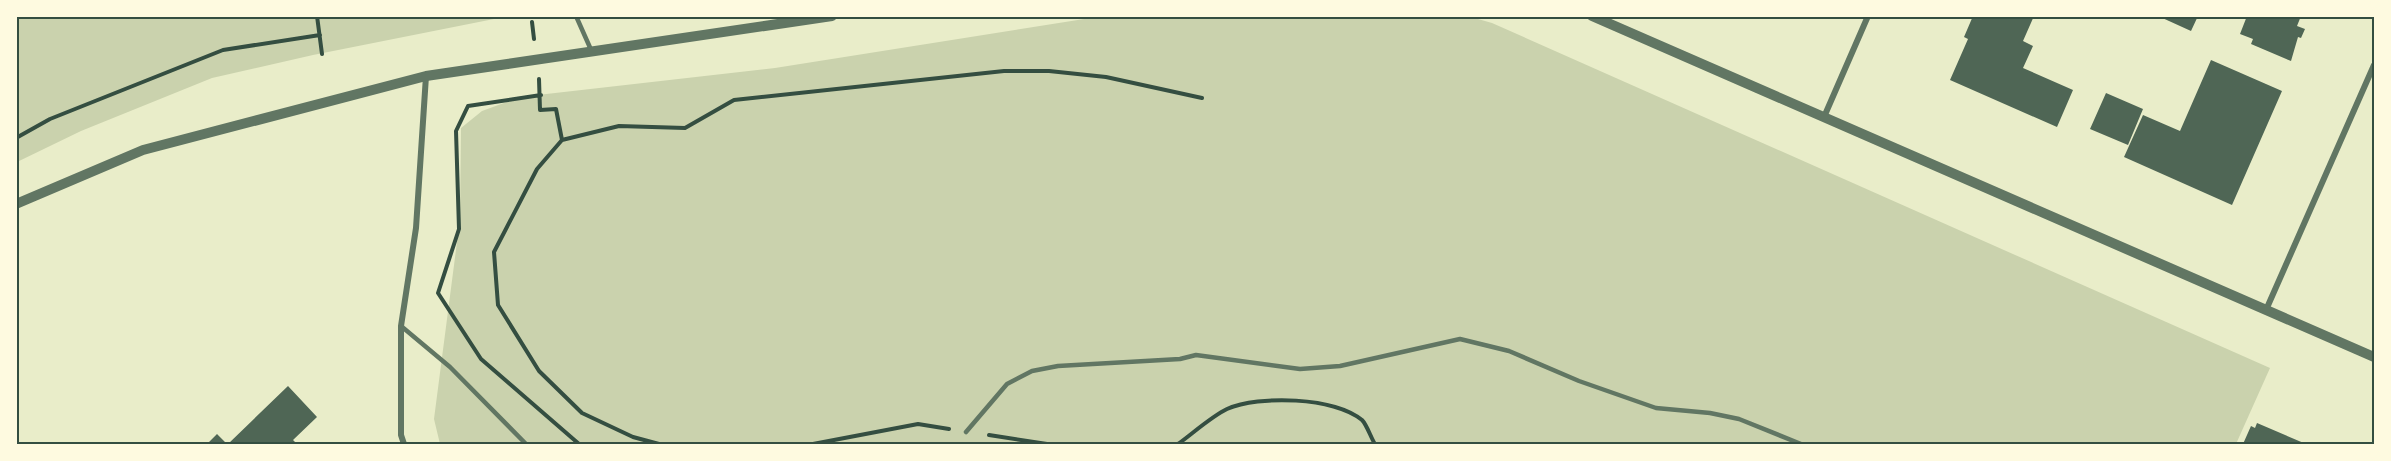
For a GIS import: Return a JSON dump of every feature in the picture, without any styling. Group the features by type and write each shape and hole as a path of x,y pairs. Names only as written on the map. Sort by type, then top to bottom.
{"street":[{"path":"16,204 143,150 426,76 832,16"},
{"path":"1592,16 2374,357"},
{"path":"1824,117 1868,16"},
{"path":"2266,310 2374,64"},
{"path":"404,444 401,435 401,326 417,228 426,76"}],"lane":[{"path":"576,16 592,52"},
{"path":"401,326 450,367 526,444"},
{"path":"966,432 1007,384 1032,370 1058,366 1180,359 1196,355 1300,369 1340,366 1460,339 1509,351 1579,381 1656,408 1710,413 1738,419 1801,444"}],"path":[{"path":"317,16 322,54"},
{"path":"16,138 50,119 223,50 320,35"},
{"path":"659,444 633,437 582,413 539,371 498,305 494,252 537,169 562,140 619,126 685,128 734,100 1004,71 1049,71 1106,77 1202,98"},
{"path":"562,140 556,110 540,110 541,95 468,106 456,131 459,229 438,293 481,359 579,444"},
{"path":"1178,444 1227,409 1258,401 1289,400 1328,404 1362,421 1375,444"},
{"path":"813,444 918,424 1047,444"}],"green space":[{"path":"1103,16 1471,17 1492,23 2270,368 2236,444 440,444 434,419 460,219 461,128 482,111 520,97 775,68"},
{"path":"17,17 504,17 313,55 212,78 81,131 17,162"}],"building":[{"path":"1973,16 2034,16 2023,41 2033,46 2023,68 2073,90 2057,127 1950,80 1968,39 1964,37"},
{"path":"2158,16 2198,16 2191,31"},
{"path":"2247,16 2301,16 2297,26 2305,29 2301,38 2298,37 2291,61 2251,44 2253,39 2240,34"},
{"path":"2211,60 2282,91 2232,205 2124,157 2143,115 2180,131"},
{"path":"2106,93 2143,109 2128,145 2090,129"},
{"path":"288,386 317,417 293,440 297,444 228,444"},
{"path":"2257,423 2306,444 2243,444 2251,426 2255,428"},
{"path":"217,434 227,444 207,444"}]}
